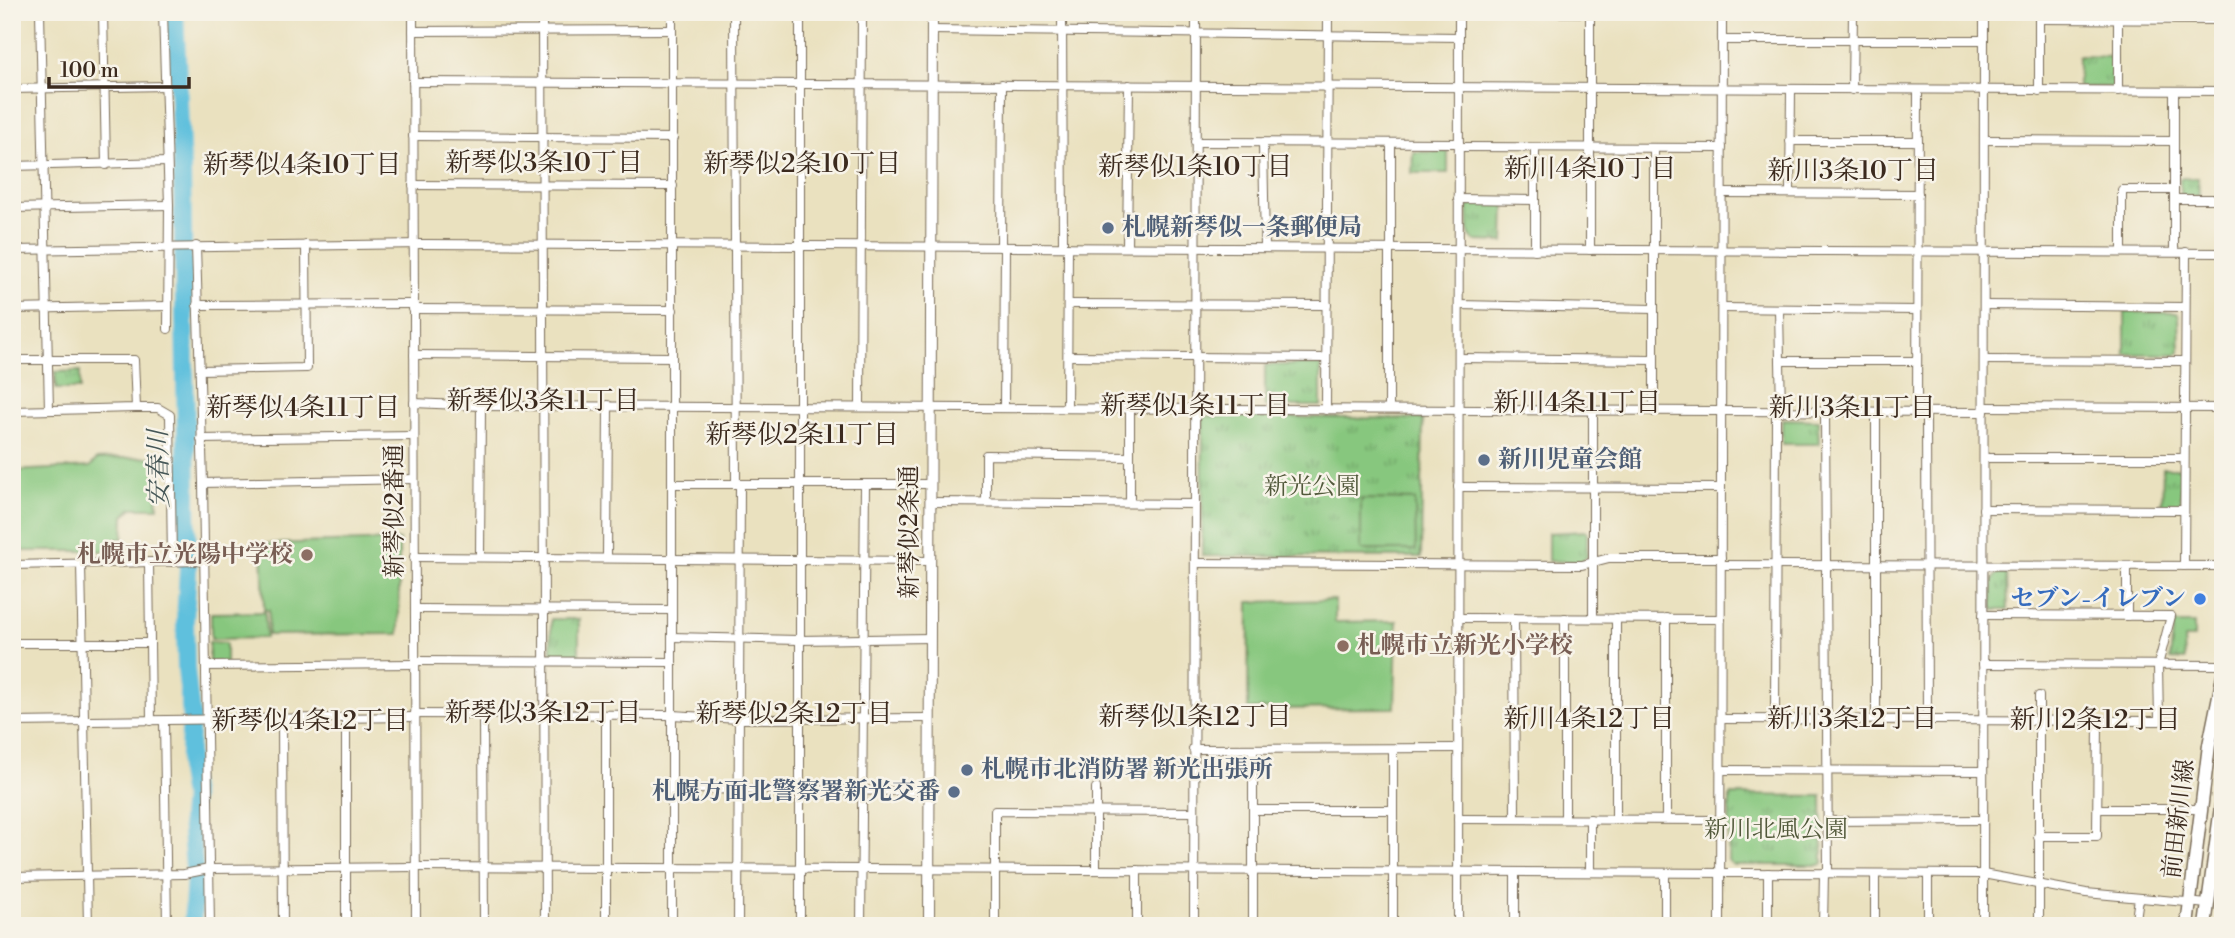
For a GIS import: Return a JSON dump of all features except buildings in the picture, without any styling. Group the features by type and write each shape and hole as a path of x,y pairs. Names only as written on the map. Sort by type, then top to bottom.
{"main road":[{"name":"前田新川線","path":"2187,926 2209,744 2223,676"},
{"name":"前田新川線","path":"2205,926 2223,792"}],"street":[{"path":"40,12 49,410"},
{"path":"103,12 106,165"},
{"path":"163,12 171,247 168,329"},
{"name":"新琴似2番通","path":"413,12 415,926"},
{"path":"542,12 545,926"},
{"path":"672,12 672,926"},
{"path":"734,12 734,245 739,560 738,926"},
{"path":"800,12 800,926"},
{"path":"860,407 862,12"},
{"name":"新琴似2条通","path":"929,926 932,12"},
{"path":"1062,12 1068,304 1067,408"},
{"path":"1194,926 1196,12"},
{"path":"1326,410 1328,12"},
{"path":"1458,926 1459,12"},
{"path":"1476,12 1722,13 1720,926"},
{"path":"1852,90 1853,12"},
{"path":"1983,926 1984,12"},
{"path":"1590,13 1590,250"},
{"path":"2039,91 2039,16 2223,20"},
{"path":"2118,19 2118,91"},
{"path":"413,31 672,30"},
{"path":"932,30 1459,37"},
{"path":"1722,40 1984,40"},
{"path":"413,82 2223,91 2222,199 2122,190 2122,252"},
{"path":"1002,84 1004,408"},
{"path":"1127,247 1129,85"},
{"path":"12,89 166,86"},
{"path":"1790,193 1791,90"},
{"path":"1917,90 1917,361 1922,412 1927,566 1927,720"},
{"path":"2174,91 2174,252"},
{"path":"413,136 673,138"},
{"path":"1984,140 2174,141"},
{"path":"1790,141 1918,141"},
{"path":"1195,142 1535,148 1722,148"},
{"path":"1263,143 1265,248"},
{"path":"1389,409 1391,144"},
{"path":"1535,148 1535,250"},
{"path":"1654,148 1654,412"},
{"path":"12,166 167,162"},
{"path":"413,185 673,186"},
{"path":"1722,193 1918,194"},
{"path":"1458,199 1535,200"},
{"path":"12,208 169,205"},
{"path":"12,250 543,244 2223,253"},
{"path":"200,370 307,368 306,245"},
{"path":"192,246 200,370 202,482 198,562 206,666 200,721 204,870 210,926"},
{"path":"2184,566 2186,252"},
{"path":"197,306 306,303 543,311 673,310"},
{"path":"1068,304 1327,305"},
{"path":"1459,305 1654,309"},
{"path":"1984,305 2185,307"},
{"path":"12,309 168,306"},
{"path":"1721,308 1917,310"},
{"path":"1775,720 1779,309"},
{"path":"414,355 672,356"},
{"path":"1068,356 1326,358"},
{"path":"1459,358 1654,359"},
{"path":"12,360 134,360 136,408"},
{"path":"1984,360 2185,361"},
{"path":"1780,361 1917,361"},
{"path":"414,403 481,406 1593,412 2223,408"},
{"path":"607,558 608,405"},
{"path":"480,557 481,406"},
{"path":"12,411 158,408 170,415 172,562"},
{"path":"1130,408 1130,503"},
{"path":"1593,412 1593,617"},
{"path":"1823,926 1828,821 1825,412"},
{"path":"1876,412 1876,720"},
{"path":"201,439 414,436"},
{"path":"986,502 986,455 1130,457"},
{"path":"1984,458 2184,458"},
{"path":"202,482 414,480"},
{"path":"672,484 931,485"},
{"path":"861,926 865,484"},
{"path":"1458,487 1721,488"},
{"path":"931,502 1195,504"},
{"path":"1983,509 2183,510"},
{"path":"414,557 931,561"},
{"path":"1195,563 1581,565 1609,558 1775,565 2223,565"},
{"path":"12,565 198,562"},
{"path":"149,563 151,721"},
{"path":"81,564 88,926"},
{"path":"2127,566 2127,616"},
{"path":"415,608 672,610"},
{"path":"1721,719 2159,721 2158,665 2171,617 1983,615"},
{"path":"1458,618 1721,619"},
{"path":"1514,618 1514,818"},
{"path":"1565,618 1565,818"},
{"path":"1616,618 1616,819"},
{"path":"1666,618 1666,819"},
{"path":"672,637 799,640 930,638"},
{"path":"12,643 150,643"},
{"path":"206,666 672,662"},
{"path":"1983,664 2223,665"},
{"path":"2039,696 2039,926"},
{"path":"12,722 483,715 672,715 739,719 930,718"},
{"path":"483,715 484,926"},
{"path":"606,715 606,926"},
{"path":"346,718 346,926"},
{"path":"282,719 283,926"},
{"path":"2038,836 2097,836 2098,720"},
{"path":"164,721 167,926"},
{"path":"1193,749 1458,748"},
{"path":"1253,750 1253,926 1274,926"},
{"path":"1393,750 1393,926"},
{"path":"1720,770 1983,771"},
{"path":"1096,788 1096,870"},
{"path":"672,789 930,791"},
{"path":"2098,808 2202,809"},
{"path":"1253,810 1393,810"},
{"path":"995,926 995,811 1194,812"},
{"path":"1458,819 1721,820"},
{"path":"1590,819 1590,872"},
{"path":"1828,821 1983,820"},
{"path":"12,877 166,875 204,870 346,867 1983,874 2087,894 2208,904"},
{"path":"1137,870 1137,926"},
{"path":"1515,872 1515,925 1665,925 1665,873"},
{"path":"1768,873 1768,926"},
{"path":"1875,874 1875,926"},
{"path":"1928,874 1928,926"},
{"path":"2135,926 2139,898"}],"green space":[{"path":"1087,12 1115,12 1116,27 1086,27"},
{"path":"2078,56 2114,57 2113,87 2078,87"},
{"path":"1413,152 1448,152 1448,173 1412,173"},
{"path":"2180,178 2198,178 2199,196 2180,195"},
{"path":"1505,203 1504,242 1474,241 1469,234 1468,207 1472,204"},
{"path":"2125,312 2177,313 2180,352 2125,354"},
{"path":"1265,365 1321,365 1321,406 1265,406"},
{"path":"80,371 80,389 56,389 55,372"},
{"name":"新光公園","path":"1203,416 1423,419 1421,557 1202,556"},
{"path":"1782,419 1818,420 1819,444 1782,444"},
{"path":"155,457 158,508 132,508 124,516 123,539 116,539 117,551 12,551 12,471 90,467 97,459"},
{"path":"2163,468 2181,468 2181,507 2162,507"},
{"path":"1361,499 1415,500 1416,550 1361,550"},
{"path":"1587,531 1587,557 1580,562 1548,561 1548,533"},
{"path":"399,540 399,634 268,635 269,610 264,610 262,544"},
{"path":"1997,574 2007,574 2008,610 1995,610 1992,607 1993,579"},
{"path":"1335,600 1335,622 1397,621 1395,708 1248,709 1249,602"},
{"path":"265,612 266,638 211,639 211,613"},
{"path":"551,619 579,619 579,658 551,658"},
{"path":"2174,624 2194,624 2194,638 2184,638 2185,660 2170,659"},
{"path":"209,642 226,643 226,663 209,663"},
{"name":"新川北風公園","path":"1730,795 1822,796 1823,863 1733,865 1728,860"}],"waterway":[{"name":"安春川","path":"175,12 182,171 188,570 185,621 191,715 188,772 192,797 190,819 195,878 192,926"}],"place":[{"name":"札幌新琴似一条郵便局","path":"1108,228"},
{"name":"新川児童会館","path":"1484,460"},
{"name":"札幌市立光陽中学校","path":"307,555"},
{"name":"セブン-イレブン","path":"2200,599"},
{"name":"札幌市立新光小学校","path":"1343,646"},
{"name":"札幌市北消防署 新光出張所","path":"967,770"},
{"name":"札幌方面北警察署新光交番","path":"954,792"}],"district":[{"name":"新琴似3条10丁目","path":"544,163"},
{"name":"新琴似2条10丁目","path":"802,164"},
{"name":"新琴似4条10丁目","path":"302,165"},
{"name":"新琴似1条10丁目","path":"1195,167"},
{"name":"新川4条10丁目","path":"1590,169"},
{"name":"新川3条10丁目","path":"1853,171"},
{"name":"新琴似3条11丁目","path":"543,401"},
{"name":"新川4条11丁目","path":"1577,403"},
{"name":"新琴似1条11丁目","path":"1195,406"},
{"name":"新琴似4条11丁目","path":"303,408"},
{"name":"新川3条11丁目","path":"1852,408"},
{"name":"新琴似2条11丁目","path":"802,435"},
{"name":"新琴似3条12丁目","path":"543,713"},
{"name":"新琴似2条12丁目","path":"794,714"},
{"name":"新琴似1条12丁目","path":"1195,717"},
{"name":"新川4条12丁目","path":"1589,719"},
{"name":"新川3条12丁目","path":"1852,719"},
{"name":"新川2条12丁目","path":"2095,720"},
{"name":"新琴似4条12丁目","path":"310,721"}]}
